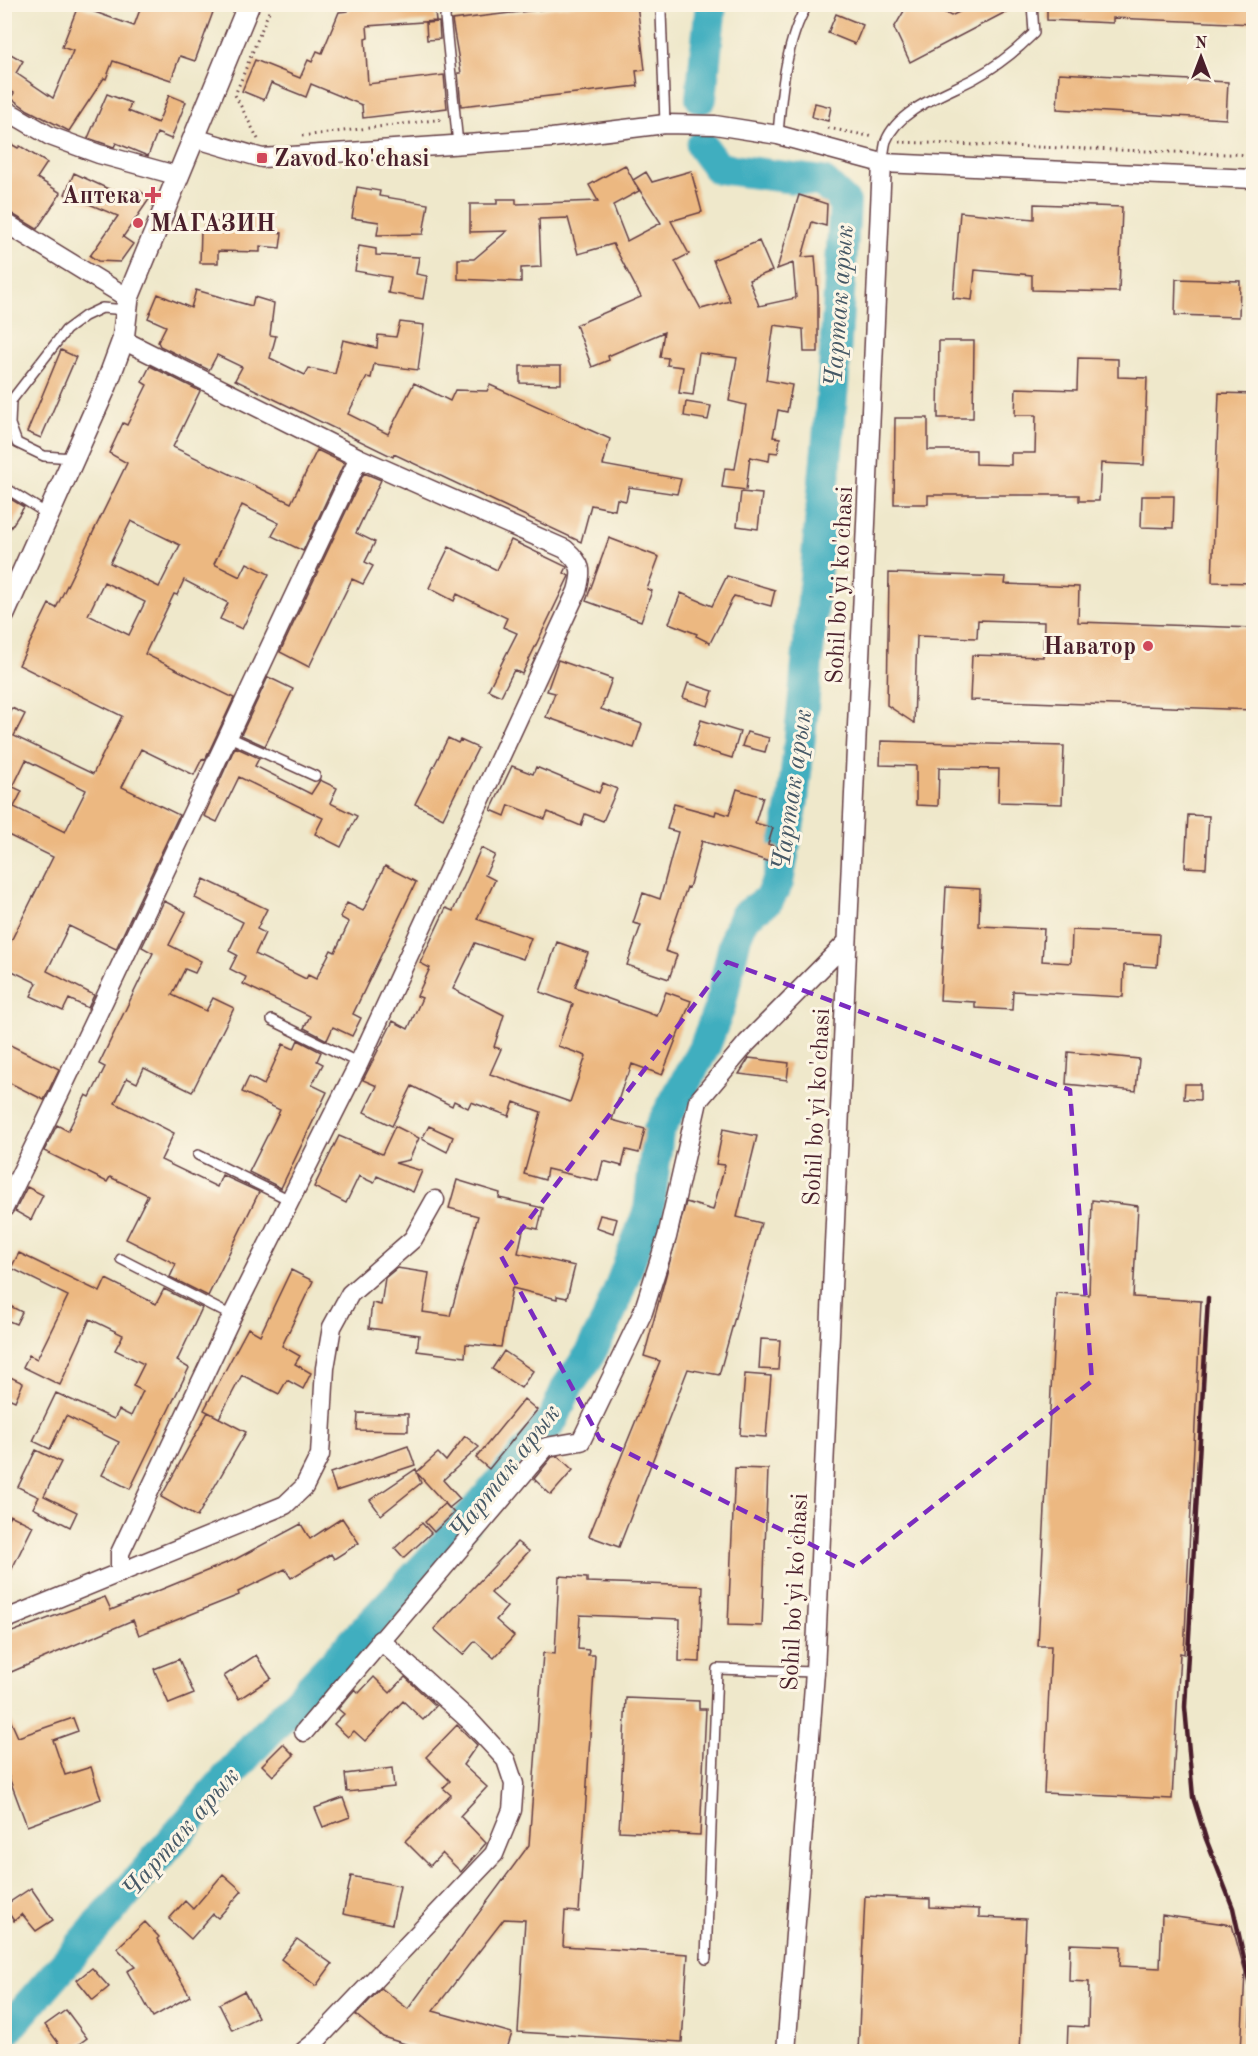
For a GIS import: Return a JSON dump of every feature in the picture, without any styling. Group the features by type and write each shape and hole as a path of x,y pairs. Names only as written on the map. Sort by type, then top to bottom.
{"street":[{"path":"4,614 74,458 123,340 127,304 249,4"},
{"path":"4,109 50,136 99,154 179,176"},
{"path":"194,138 262,159 552,138 665,124 715,125 778,135 882,164 1254,179"},
{"name":"Sohil bo'yi ko'chasi","path":"786,2052 815,1672 882,164"},
{"path":"4,222 127,304"},
{"path":"120,1573 120,1552 232,1316 359,1063 577,591 581,576 578,561 565,549 359,458 123,340"},
{"path":"4,1209 129,952 227,736 359,458"},
{"path":"304,1732 546,1447 581,1441 643,1312 667,1237 698,1101 747,1043 848,942"},
{"path":"4,1620 285,1505 304,1487 320,1455 325,1368 332,1327 350,1294 413,1239 435,1200"},
{"path":"303,2052 494,1854 512,1810 514,1784 507,1760 470,1721 380,1640"}],"lane":[{"path":"450,4 445,17 458,144"},
{"path":"664,4 661,12 665,124"},
{"path":"778,135 785,70 801,15 808,4"},
{"path":"882,164 887,140 899,123 930,99 976,78 1019,48 1034,33 1032,4"},
{"path":"74,458 44,456 17,444 10,424 11,401 66,330 102,308 127,304"},
{"path":"4,487 49,515"},
{"path":"227,736 315,776"},
{"path":"272,1020 359,1063"},
{"path":"198,1155 290,1200"},
{"path":"121,1259 232,1316"},
{"path":"706,1959 717,1669 815,1672"}],"path":[{"path":"258,141 235,96 272,4"},
{"path":"293,137 455,118"},
{"path":"823,128 887,140 1254,155"}],"highlighted area":[{"path":"727,962 1070,1090 1092,1381 856,1567 600,1439 501,1256"}],"building":[{"path":"142,4 216,4 195,61 180,56 171,80 113,61 106,79 104,78 69,131 28,110 11,98 14,93 7,89 4,92 4,50 23,61 16,73 53,98 73,51 62,47 78,6 134,26"},
{"path":"351,4 434,4 436,21 367,26 368,38 365,39 368,84 444,75 447,108 363,118 362,105 311,84 306,97 271,83 264,100 242,91 255,60 300,78 308,60 312,62 317,51 322,53 339,12 348,11"},
{"path":"588,4 637,4 645,70 636,71 638,86 461,106 458,73 461,73 452,20"},
{"path":"908,4 928,4 951,16 976,4 1021,4 910,62 894,28"},
{"path":"1047,4 1254,4 1254,24 1113,18 1113,23 1047,20"},
{"path":"836,14 863,25 855,44 828,33"},
{"path":"439,22 440,39 427,40 426,23"},
{"path":"1059,73 1228,82 1226,119 1057,109"},
{"path":"107,94 131,103 128,111 158,123 169,95 186,102 171,139 157,133 148,156 116,143 114,147 88,138"},
{"path":"815,103 831,107 828,121 812,117"},
{"path":"4,140 18,148 20,146 47,163 37,178 61,193 37,229 4,209"},
{"path":"625,165 633,180 646,172 652,182 691,171 702,212 671,221 689,254 675,261 701,309 730,301 713,260 759,241 772,271 749,280 759,306 796,298 793,263 777,269 799,195 827,204 826,226 812,222 802,257 815,256 818,294 818,352 804,352 803,329 774,325 766,380 792,385 787,412 778,410 773,437 780,438 778,453 770,452 769,461 750,457 746,490 722,487 725,468 735,469 746,405 729,401 737,358 699,353 693,395 679,393 683,367 667,365 668,358 660,357 664,332 608,356 609,360 592,367 576,325 641,297 613,244 578,254 568,218 539,219 541,267 521,268 521,282 458,279 458,259 474,259 507,231 470,232 470,204 497,204 497,199 516,199 516,204 598,201 589,185","holes":["633,181 661,223 627,241 613,205 639,191"]},
{"path":"74,173 130,199 137,189 150,198 123,237 133,244 120,262 98,261 90,256 118,216 65,194"},
{"path":"357,187 380,191 379,196 428,204 423,234 377,235 379,222 352,218"},
{"path":"1034,204 1122,207 1119,292 1032,290 1032,275 975,270 972,300 953,298 960,212 1034,219"},
{"path":"242,215 272,216 269,231 282,233 280,248 260,246 260,252 218,251 218,263 200,263 201,230 204,230 205,222 242,222"},
{"path":"359,246 376,249 376,255 419,257 416,274 427,276 423,299 388,293 391,277 355,271"},
{"path":"1176,279 1240,281 1239,317 1175,315"},
{"path":"196,290 252,306 254,297 274,303 270,335 276,336 270,358 305,375 309,368 335,374 343,340 377,348 378,335 396,337 400,322 424,325 418,370 374,364 371,378 367,377 348,414 388,434 414,383 450,401 455,390 487,391 490,385 610,439 603,465 681,479 677,494 629,487 626,501 617,499 615,510 591,505 581,542 394,454 393,457 235,380 242,367 217,355 209,370 160,346 158,342 166,326 148,318 158,294 191,308"},
{"path":"939,341 974,341 973,418 938,418"},
{"path":"61,350 76,357 41,438 27,432"},
{"path":"1078,358 1118,359 1118,377 1147,378 1144,465 1101,463 1099,501 1079,501 1079,495 928,495 928,504 894,504 895,418 928,418 928,450 976,450 976,464 1011,465 1011,453 1035,453 1036,415 1015,415 1016,388 1077,390"},
{"path":"150,366 200,391 173,447 291,503 317,450 344,463 303,551 272,536 279,523 242,505 214,564 240,577 247,563 269,574 242,629 220,619 228,603 184,580 177,595 174,594 145,654 234,698 205,760 202,759 194,775 141,749 122,787 179,815 116,949 69,926 47,971 94,995 88,1008 69,999 63,1011 31,996 37,983 4,967 4,955 53,857 4,833 4,723 12,708 25,714 14,736 93,774 122,716 19,665 49,604 56,608 127,463 109,453 123,423 127,425 147,385 142,382","holes":["131,521 180,545 159,587 110,563","104,582 145,602 129,635 88,615","26,760 86,790 65,832 14,807 22,791 13,787"]},
{"path":"520,366 561,366 561,384 520,383"},
{"path":"1219,393 1254,394 1254,583 1212,582"},
{"path":"686,402 711,406 708,420 684,416"},
{"path":"364,473 381,480 356,533 375,542 365,562 373,566 363,584 352,579 309,667 280,652"},
{"path":"741,492 762,494 758,529 737,526"},
{"path":"4,495 24,507 4,538"},
{"path":"1142,496 1174,496 1173,528 1141,527"},
{"path":"609,538 659,557 647,589 652,591 641,621 586,601"},
{"path":"511,540 567,567 564,573 569,576 522,674 514,670 501,696 488,690 517,633 503,627 507,618 457,594 454,601 429,588 449,547 497,570"},
{"name":"Наватор","path":"889,573 1006,577 1005,584 1079,587 1078,622 1254,628 1254,710 970,700 972,655 1043,657 1044,622 978,620 977,638 917,636 914,723 887,705"},
{"path":"727,576 775,590 771,606 734,596 710,643 696,636 697,634 669,623 681,593 712,606"},
{"path":"558,660 612,679 601,709 642,724 634,748 546,717 555,693 547,691"},
{"path":"268,677 293,689 265,746 241,735"},
{"path":"688,683 713,691 708,706 683,698"},
{"path":"701,720 740,732 732,758 693,746"},
{"path":"747,732 769,738 765,752 742,746"},
{"path":"448,738 458,743 460,740 478,748 443,818 415,804"},
{"path":"881,741 1064,746 1062,804 998,802 999,769 939,768 938,806 916,805 916,766 880,765"},
{"path":"235,747 259,758 255,766 311,794 320,780 337,788 330,803 357,816 341,847 315,834 323,818 239,777 217,822 204,816"},
{"path":"512,766 533,774 536,767 599,793 603,783 617,789 603,821 585,814 581,826 548,812 545,819 509,805 505,816 491,810"},
{"path":"737,789 763,797 755,823 773,828 768,844 779,848 774,863 702,841 689,888 687,887 665,951 677,955 669,979 627,965 641,925 633,923 643,893 660,899 678,832 667,829 674,804 715,815 716,811 729,815"},
{"path":"1188,815 1209,816 1206,868 1185,867"},
{"path":"481,848 495,855 485,875 495,880 477,919 531,938 523,959 475,943 453,989 504,1015 494,1047 501,1049 490,1074 570,1102 586,1056 558,1046 573,1004 540,992 557,942 588,953 575,987 657,1016 666,992 691,1001 662,1075 632,1064 626,1076 612,1120 645,1129 639,1153 626,1150 622,1166 603,1161 598,1181 547,1169 545,1180 524,1174 541,1112 514,1102 509,1116 471,1102 468,1108 454,1101 452,1106 412,1086 392,1126 364,1112 377,1086 363,1080 393,1021 408,1029 422,998 417,996 430,968 420,963 446,908 453,911"},
{"path":"385,866 416,882 353,1014 361,1018 352,1036 333,1027 327,1040 304,1028 310,1016 243,984 246,977 230,969 237,955 229,951 243,922 195,898 204,879 267,909 257,929 265,933 255,954 306,979 308,975 316,979 331,950 335,952 349,922 340,917 347,903 363,911"},
{"path":"946,887 980,889 979,926 1044,929 1042,961 1071,963 1072,930 1159,934 1157,967 1124,965 1123,997 1013,991 1012,1010 975,1008 975,1002 940,1000"},
{"path":"164,901 186,912 169,945 201,961 195,973 185,969 172,995 206,1011 213,998 234,1008 192,1092 144,1068 137,1083 127,1078 115,1103 174,1133 161,1160 217,1187 222,1175 259,1192 208,1296 170,1277 176,1264 126,1239 148,1195 110,1177 107,1182 44,1151 57,1125 68,1131 86,1095 90,1097 105,1067 99,1064 153,953 142,947"},
{"path":"298,1040 321,1052 317,1061 323,1064 312,1085 327,1092 281,1188 249,1172 280,1110 242,1092 249,1077 264,1085 283,1044 294,1049"},
{"path":"4,1042 59,1069 44,1100 4,1080"},
{"path":"1068,1052 1139,1059 1136,1091 1066,1084"},
{"path":"749,1058 789,1063 787,1080 739,1074"},
{"path":"1185,1084 1200,1084 1200,1100 1184,1099"},
{"path":"395,1126 419,1138 409,1160 395,1163 422,1171 413,1192 377,1176 374,1183 359,1176 346,1203 314,1187 339,1136 382,1154"},
{"path":"429,1126 453,1137 447,1152 422,1139"},
{"path":"723,1129 757,1136 737,1217 761,1223 719,1375 688,1369 619,1547 589,1536 660,1361 644,1356 686,1202 713,1210 725,1165 716,1164"},
{"path":"457,1180 500,1193 499,1198 543,1208 538,1229 524,1226 518,1253 575,1266 567,1298 557,1296 557,1299 512,1288 501,1347 466,1344 465,1357 417,1351 419,1335 369,1328 372,1303 381,1305 385,1278 397,1268 429,1273 423,1312 450,1316 478,1216 449,1208"},
{"path":"27,1187 43,1195 31,1220 15,1211"},
{"path":"1092,1200 1138,1206 1133,1297 1201,1301 1184,1654 1180,1653 1172,1799 1044,1793 1051,1646 1038,1646 1056,1293 1089,1295"},
{"path":"600,1215 617,1219 613,1233 596,1227"},
{"path":"19,1253 100,1292 106,1279 156,1304 164,1289 202,1308 177,1361 189,1368 130,1489 102,1475 119,1442 66,1416 50,1449 33,1441 56,1393 114,1419 119,1410 131,1416 143,1391 133,1386 144,1364 115,1350 123,1335 90,1319 60,1385 23,1367 29,1355 37,1359 68,1296 11,1268"},
{"path":"291,1270 313,1281 282,1346 300,1356 295,1364 311,1373 303,1389 287,1380 279,1394 242,1375 219,1418 204,1410 248,1328 260,1335"},
{"path":"4,1303 22,1312 16,1324 4,1319"},
{"path":"761,1339 780,1340 778,1370 759,1369"},
{"path":"504,1351 533,1371 521,1388 492,1369"},
{"path":"4,1374 23,1383 15,1401 4,1396"},
{"path":"745,1374 771,1376 766,1437 740,1435"},
{"path":"524,1399 537,1410 489,1469 476,1458"},
{"path":"208,1412 246,1432 197,1517 161,1497"},
{"path":"358,1413 408,1414 408,1431 357,1430"},
{"path":"465,1436 479,1447 443,1480 460,1499 449,1508 417,1473 421,1483 381,1515 370,1500 416,1469 417,1472 438,1453 446,1461"},
{"path":"408,1446 415,1465 336,1491 330,1473"},
{"path":"36,1450 61,1462 44,1496 77,1512 70,1527 33,1508 39,1497 18,1487"},
{"path":"558,1456 573,1470 551,1495 534,1479 552,1457"},
{"path":"735,1468 768,1469 762,1626 728,1625"},
{"path":"445,1503 454,1513 434,1532 425,1522"},
{"path":"10,1515 33,1526 4,1585 4,1525"},
{"path":"342,1518 359,1543 334,1559 331,1554 291,1578 285,1569 238,1592 239,1595 139,1635 133,1620 4,1675 4,1635 105,1597 111,1610 236,1559 301,1524 310,1539"},
{"path":"422,1523 431,1533 404,1558 395,1548"},
{"path":"517,1542 529,1551 491,1593 507,1607 496,1620 514,1636 494,1658 475,1641 463,1655 434,1629"},
{"path":"559,1576 587,1578 587,1582 703,1586 700,1662 679,1661 680,1619 580,1615 578,1649 589,1650 588,1655 595,1655 579,1912 565,1911 563,1946 688,1954 682,2042 518,2032 525,1920 504,1919 433,2011 512,2033 506,2052 431,2052 383,2037 356,2015 381,1988 408,2009 529,1845 543,1653 555,1654"},
{"path":"256,1655 271,1678 239,1699 224,1676"},
{"path":"179,1659 194,1694 169,1704 154,1669"},
{"path":"374,1677 390,1693 405,1677 436,1706 423,1720 403,1701 365,1741 354,1731 348,1737 334,1724 344,1714 338,1709 355,1689 359,1693"},
{"path":"626,1698 699,1701 699,1709 706,1709 700,1835 619,1831"},
{"path":"4,1706 18,1737 73,1718 78,1731 53,1740 65,1775 91,1767 101,1799 27,1826 4,1764"},
{"path":"457,1725 477,1745 463,1765 487,1787 460,1816 486,1843 461,1872 442,1853 430,1866 405,1841 451,1795 443,1788 450,1781 426,1757"},
{"path":"283,1744 294,1755 273,1776 262,1765"},
{"path":"392,1768 394,1787 347,1792 345,1774"},
{"path":"343,1798 350,1817 323,1827 315,1808"},
{"path":"223,1874 242,1891 218,1918 213,1914 191,1939 169,1919 185,1901 193,1909"},
{"path":"351,1876 400,1886 392,1924 343,1914"},
{"path":"31,1888 53,1920 36,1931 22,1914 14,1921 4,1906"},
{"path":"865,1896 930,1899 930,1907 979,1909 979,1917 1026,1919 1020,2052 858,2052"},
{"path":"1162,1915 1232,1925 1245,1972 1241,2052 1067,2052 1068,2026 1088,2027 1089,1982 1069,1981 1070,1944 1121,1946 1120,1966 1160,1968"},
{"path":"145,1922 159,1937 157,1939 190,1996 153,2017 127,1971 135,1967 117,1948"},
{"path":"297,1939 332,1964 316,1986 281,1959"},
{"path":"92,1968 109,1987 93,2000 77,1980"},
{"path":"244,1991 258,2017 232,2030 219,2004"},
{"path":"66,2010 87,2038 68,2052 65,2052 45,2025"}],"waterway":[{"name":"Чартак арык","path":"701,98 711,4"},
{"name":"Чартак арык","path":"4,2033 252,1749 445,1545 538,1439 554,1417 567,1387 587,1359 607,1321 649,1210 658,1132 705,1046 720,1006 736,936 744,917 768,900 778,882 793,800 802,717 833,385 845,203 823,182 718,168 702,146"}],"railway":[{"path":"1254,1086 1250,1265 1254,1316"},
{"path":"1208,1298 1185,1707 1193,1797 1206,1839 1233,1908 1252,1994"},
{"path":"1250,2052 1253,1986"}],"place":[{"name":"Zavod ko'chasi","path":"262,158"},
{"name":"Аптека","path":"153,195"},
{"name":"МАГАЗИН","path":"138,223"},
{"name":"Наватор","path":"1148,646"}]}
